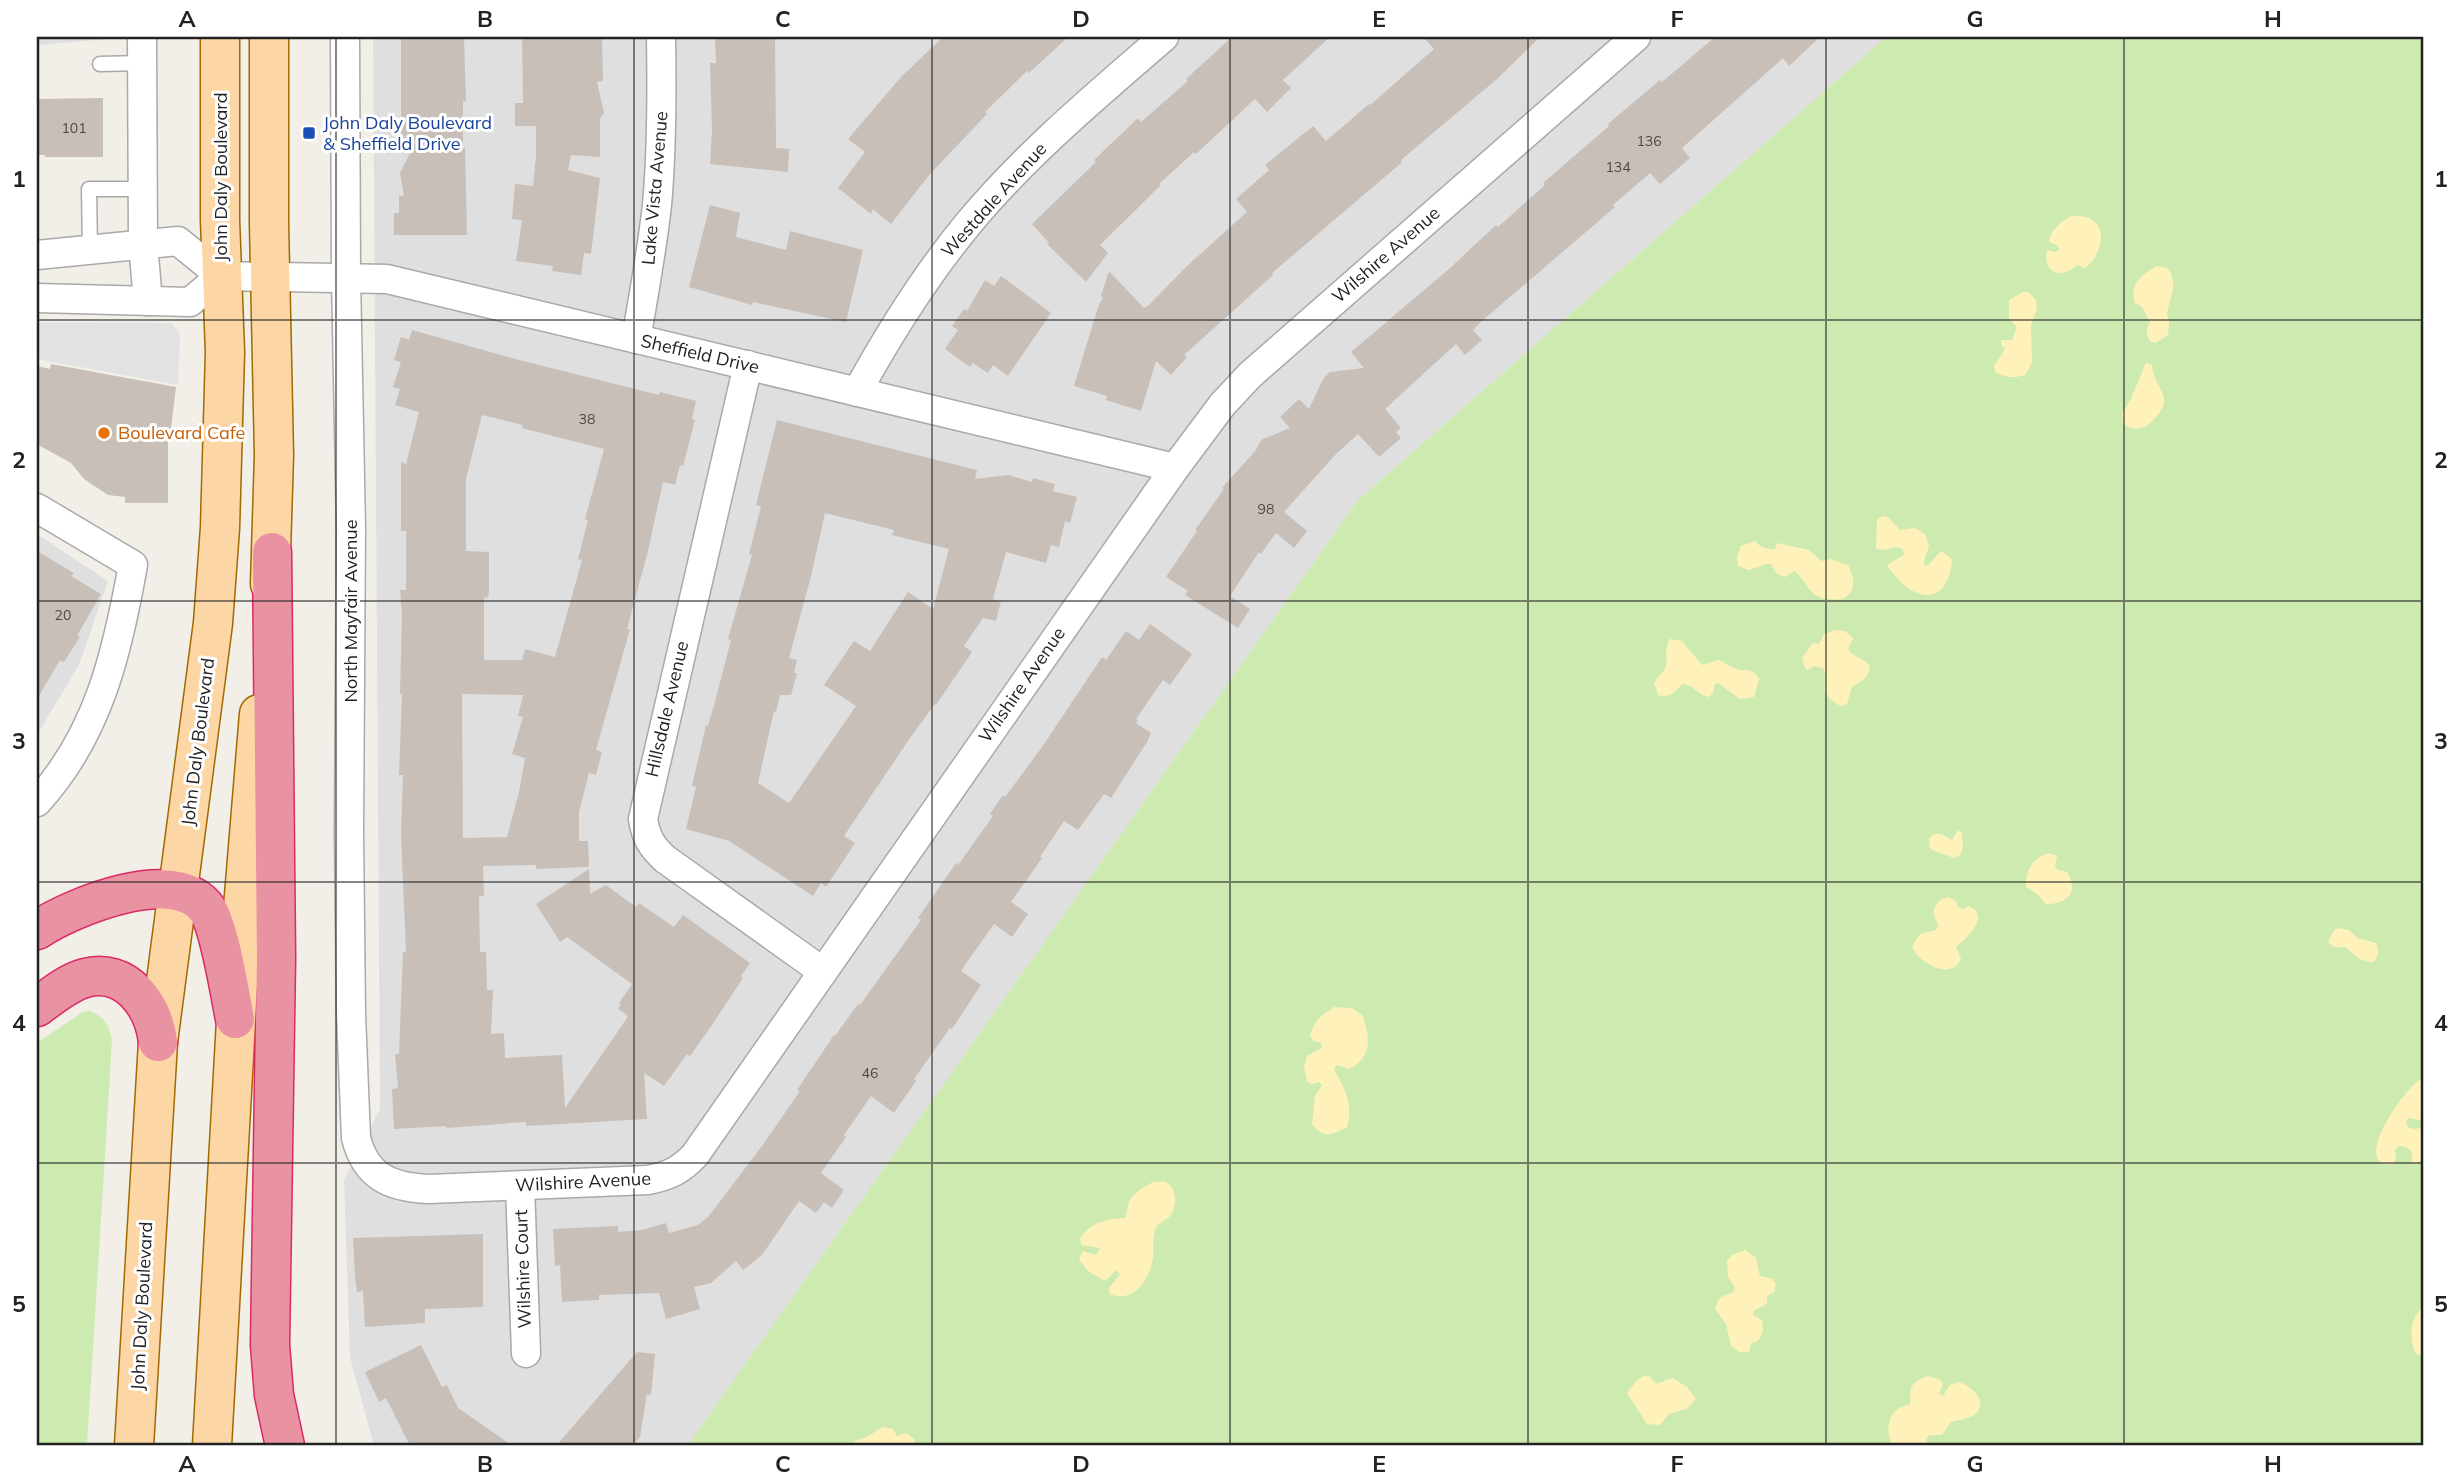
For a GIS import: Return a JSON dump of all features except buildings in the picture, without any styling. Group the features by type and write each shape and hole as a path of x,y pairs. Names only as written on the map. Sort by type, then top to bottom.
{"highway":[{"path":"272,552 276,958 270,1345 274,1395 285,1446"},
{"path":"37,930 76,908 110,897 142,891 178,892 195,898 203,904 212,919 235,1019"},
{"path":"37,1007 82,979 114,979 133,989 141,997 153,1018 158,1042"}],"main road":[{"name":"John Daly Boulevard","path":"134,1446 158,1042 216,584 225,352 221,276 220,37"},
{"path":"212,1446 235,1019 272,552 274,455 269,37"}],"street":[{"name":"North Mayfair Avenue","path":"345,37 351,528 349,832 352,1077 359,1152 368,1166 380,1177"},
{"name":"Lake Vista Avenue","path":"636,339 657,204 661,139 661,37"},
{"name":"Westdale Avenue","path":"857,391 906,307 970,222 1042,145 1164,37"},
{"name":"Wilshire Avenue","path":"380,1177 410,1188 648,1180 666,1177 682,1169 695,1155 1175,468 1222,405 1250,375 1636,37"},
{"path":"142,50 143,244 148,300"},
{"path":"37,255 178,241 221,276 190,302 37,298"},
{"name":"Sheffield Drive","path":"221,276 387,279 1175,468"},
{"name":"Hillsdale Avenue","path":"748,365 643,819 645,835 653,848 822,971"},
{"path":"37,508 133,565 122,625 102,696 70,758 37,802"},
{"name":"Wilshire Court","path":"520,1185 526,1353"}],"lane":[{"path":"100,64 142,50"},
{"path":"90,250 89,189 142,189"}],"shaded area":[{"path":"37,37 108,37 108,39 37,45"},
{"path":"373,37 1886,37 1358,500 687,1446 374,1446 350,1357 344,1180 380,1109"},
{"path":"37,322 171,323 180,334 178,385 37,359"},
{"path":"37,534 108,581 79,665 37,735"}],"green space":[{"path":"1886,37 2423,37 2423,1446 687,1446 1358,500"},
{"path":"89,1011 105,1022 112,1041 87,1446 37,1446 37,1043 81,1013"}],"sand":[{"path":"2072,216 2087,217 2096,223 2101,236 2098,251 2085,268 2077,265 2065,272 2054,272 2047,265 2047,250 2056,252 2059,249 2057,245 2049,242 2050,238 2057,226"},
{"path":"2157,266 2167,268 2171,274 2173,291 2167,315 2168,335 2156,343 2151,342 2148,337 2150,322 2142,307 2135,303 2134,290 2138,281"},
{"path":"2028,292 2036,300 2037,308 2031,326 2032,363 2025,375 2007,377 1996,373 1994,366 2005,349 2001,340 2012,340 2017,327 2009,318 2009,300"},
{"path":"2146,363 2152,365 2163,394 2163,407 2146,426 2133,428 2123,424 2122,413"},
{"path":"1882,516 1888,517 1900,530 1915,528 1925,534 1929,546 1925,566 1942,551 1952,560 1946,583 1940,590 1925,595 1916,592 1890,571 1887,565 1904,555 1903,550 1898,547 1882,550 1876,548 1877,520"},
{"path":"1755,541 1769,549 1775,549 1777,543 1809,550 1821,561 1830,559 1848,565 1853,580 1851,592 1843,599 1824,598 1813,593 1795,571 1785,577 1776,573 1771,564 1749,570 1738,566 1737,556 1741,546"},
{"path":"1835,630 1845,631 1853,638 1848,649 1870,666 1867,676 1852,687 1847,704 1841,706 1826,693 1823,668 1814,666 1808,670 1802,658 1813,643 1819,644 1824,634"},
{"path":"1670,639 1682,641 1702,665 1719,660 1734,668 1754,672 1759,679 1754,697 1740,699 1718,683 1709,697 1683,684 1669,695 1658,695 1654,683 1666,664"},
{"path":"1958,830 1962,833 1963,848 1960,855 1954,858 1930,849 1929,839 1934,834 1941,834 1952,840"},
{"path":"2049,853 2057,856 2055,866 2058,870 2067,872 2072,885 2065,899 2046,904 2026,887 2026,881 2034,861"},
{"path":"1948,897 1956,901 1958,907 1963,909 1969,906 1975,910 1978,921 1956,947 1961,959 1956,966 1942,969 1920,958 1912,946 1920,934 1936,930 1938,925 1933,913 1936,904"},
{"path":"2334,930 2349,930 2358,938 2376,943 2379,952 2374,962 2359,958 2347,948 2330,944 2328,942"},
{"path":"1334,1007 1352,1008 1363,1016 1368,1046 1357,1064 1349,1069 1337,1065 1334,1069 1347,1096 1349,1119 1347,1127 1324,1134 1312,1124 1315,1096 1322,1085 1319,1082 1307,1082 1304,1066 1307,1056 1322,1048 1321,1043 1310,1036 1316,1022"},
{"path":"2423,1078 2423,1121 2409,1118 2406,1122 2408,1127 2413,1129 2423,1128 2423,1158 2417,1164 2412,1163 2412,1152 2399,1146 2395,1150 2396,1159 2393,1164 2381,1162 2376,1154 2385,1125 2405,1095"},
{"path":"1154,1182 1164,1182 1172,1188 1175,1203 1170,1216 1157,1225 1155,1230 1153,1258 1148,1274 1133,1293 1126,1296 1110,1294 1109,1288 1120,1274 1116,1270 1108,1279 1103,1280 1088,1271 1079,1259 1083,1251 1096,1255 1100,1248 1081,1245 1080,1238 1089,1228 1100,1222 1125,1218 1129,1202 1134,1195"},
{"path":"1745,1250 1756,1258 1760,1276 1773,1279 1776,1284 1774,1292 1767,1296 1767,1304 1753,1311 1753,1315 1762,1320 1763,1331 1758,1341 1751,1343 1749,1352 1740,1352 1731,1346 1726,1324 1715,1309 1719,1298 1733,1292 1735,1288 1728,1277 1727,1261 1732,1255"},
{"path":"2423,1307 2423,1355 2418,1355 2414,1351 2412,1328 2415,1317"},
{"path":"1649,1376 1656,1384 1672,1378 1687,1387 1696,1399 1688,1408 1669,1414 1660,1425 1647,1424 1627,1393 1637,1380"},
{"path":"1928,1376 1941,1380 1943,1384 1939,1394 1943,1396 1950,1385 1959,1382 1967,1386 1980,1401 1978,1411 1969,1417 1951,1422 1942,1435 1930,1435 1926,1438 1927,1446 1893,1446 1889,1433 1892,1415 1896,1410 1909,1405 1913,1385"},
{"path":"884,1427 893,1429 897,1436 906,1433 914,1439 915,1446 849,1446 855,1441"}],"place":[{"name":"John Daly Boulevard & Sheffield Drive","path":"309,133"},
{"name":"Boulevard Cafe","path":"104,433"}]}
